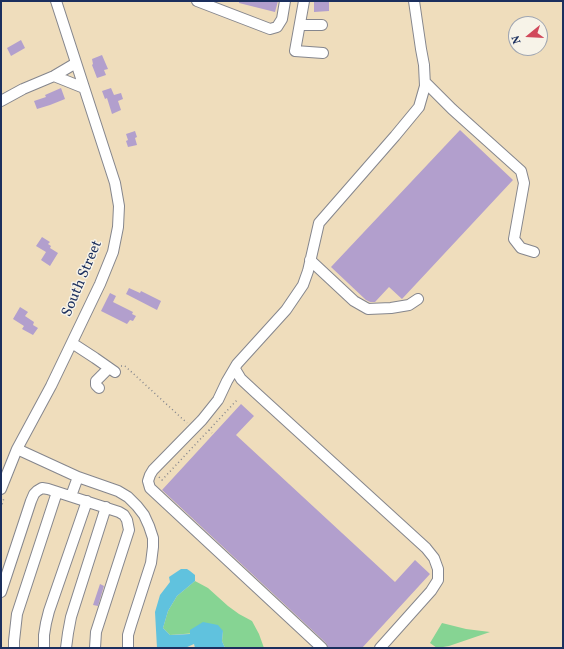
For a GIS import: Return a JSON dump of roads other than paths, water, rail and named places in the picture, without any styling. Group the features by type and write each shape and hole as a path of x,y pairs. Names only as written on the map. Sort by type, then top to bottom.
{"street":[{"name":"South Street","path":"1,489 17,449 51,386 100,284 116,240 119,215 115,183 56,1"},
{"path":"197,1 270,29 277,27 282,19 285,1"},
{"path":"304,1 295,51 323,53"},
{"path":"322,648 150,488 148,481 153,470 202,420 218,400 237,364 286,310 303,285 319,223 419,107 425,82 416,4"},
{"path":"300,25 322,25"},
{"path":"1,101 54,76 76,63"},
{"path":"54,76 84,88"},
{"path":"425,82 452,109 521,171 524,183 514,239 521,248 534,252"},
{"path":"310,260 354,302 368,310 409,305 418,298"},
{"path":"72,343 114,368 96,381 96,385 99,388"},
{"path":"234,369 241,379 426,548 434,558 438,569 438,580 431,591 380,648"},
{"path":"17,449 78,477 118,491 128,497 144,515 153,538 153,547 151,562 128,636 128,648"},
{"path":"71,496 78,477"},
{"path":"1,592 34,494 37,491 42,488 48,489 120,512 124,515 129,530 96,632 95,648"},
{"path":"14,648 18,614 57,492"},
{"path":"44,648 44,635 49,611 87,501"},
{"path":"66,648 71,617 106,508"}],"water":[{"path":"181,569 187,569 195,575 195,581 177,596 168,611 163,628 170,635 190,634 190,630 203,622 218,625 223,631 222,641 225,648 195,648 194,644 185,648 157,648 155,612 160,595 170,582 169,577"}]}
